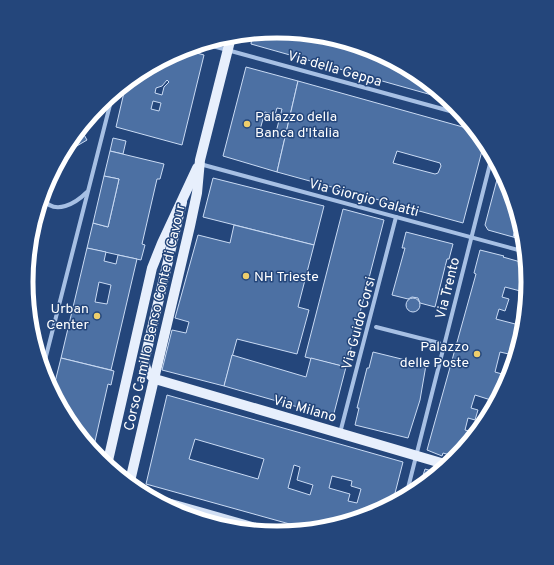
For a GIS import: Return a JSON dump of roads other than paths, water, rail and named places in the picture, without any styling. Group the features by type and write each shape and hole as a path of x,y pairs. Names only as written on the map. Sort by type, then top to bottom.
{"main road":[{"name":"Corso Camillo Benso Conte di Cavour","path":"131,478 155,379 197,193 200,162 229,45"},
{"name":"Corso Camillo Benso Conte di Cavour","path":"108,459 152,268 162,243 200,162"},
{"path":"155,379 146,371 145,358 182,202"},
{"name":"Via Milano","path":"155,379 441,463"},
{"path":"176,504 242,524"}],"street":[{"name":"Via della Geppa","path":"229,45 451,111"},
{"path":"45,359 110,104"},
{"name":"Via Giorgio Galatti","path":"200,162 519,250"},
{"name":"Via Trento","path":"408,488 490,164"},
{"path":"46,204 56,208 69,206 88,192"},
{"name":"Via Guido Corsi","path":"340,433 396,217"},
{"path":"376,327 439,343"}],"place":[{"name":"Palazzo della Banca d'Italia","path":"247,124"},
{"name":"NH Trieste","path":"246,276"},
{"name":"Urban Center","path":"97,316"},
{"name":"Palazzo delle Poste","path":"477,354"}]}
